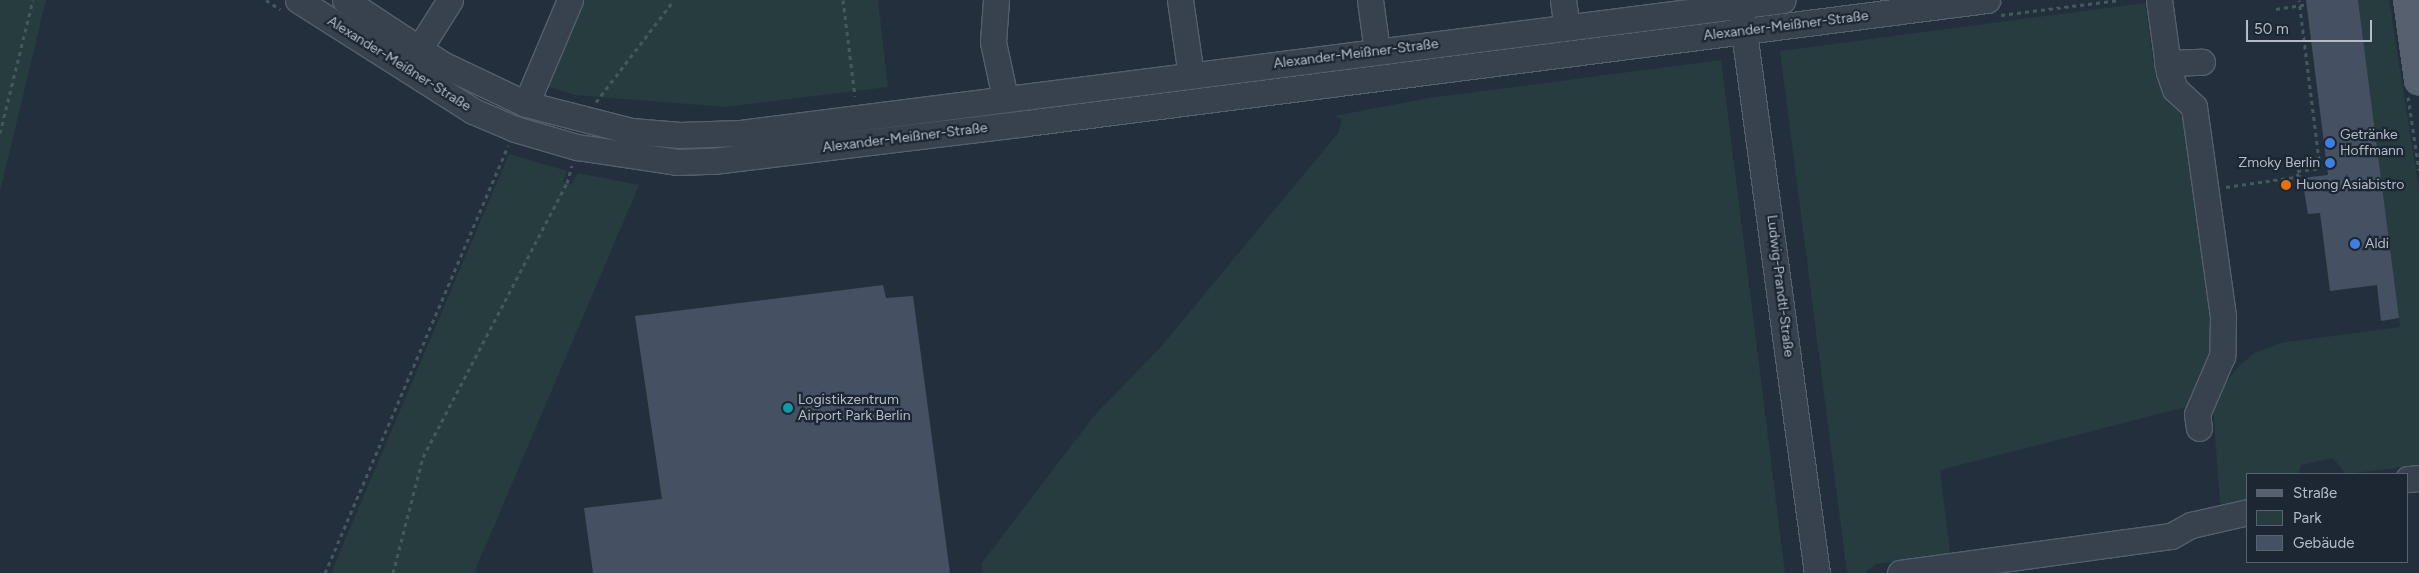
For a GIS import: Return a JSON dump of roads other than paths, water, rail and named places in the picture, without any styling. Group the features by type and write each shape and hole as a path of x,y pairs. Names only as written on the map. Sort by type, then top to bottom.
{"main road":[{"path":"2408,0 2419,80"}],"street":[{"name":"Alexander-Meißner-Straße","path":"298,0 431,87 515,129 577,147 677,162 722,160 1744,33 1987,0"},
{"name":"Alexander-Meißner-Straße","path":"345,0 419,49 526,104 631,131 680,135 741,133 1575,26 1740,3 1783,0"},
{"path":"419,49 450,0"},
{"path":"526,104 570,0"},
{"path":"996,0 993,42 1005,98"},
{"path":"1180,0 1191,75"},
{"path":"1370,0 1377,51"},
{"path":"1563,0 1586,52"},
{"path":"2158,0 2167,63 2175,88 2194,107 2223,317 2222,356 2197,414 2199,428"},
{"name":"Ludwig-Prandtl-Straße","path":"1740,3 1816,573"},
{"path":"2167,63 2202,62"},
{"path":"1129,83 1132,108"},
{"path":"677,162 680,135"},
{"path":"1900,573 2171,536 2191,525 2246,512"}],"place":[{"name":"Getränke Hoffmann","path":"2330,143"},
{"name":"Zmoky Berlin","path":"2330,163"},
{"name":"Huong Asiabistro","path":"2286,185"},
{"name":"Aldi","path":"2355,244"},
{"name":"Logistikzentrum Airport Park Berlin","path":"788,408"}]}
